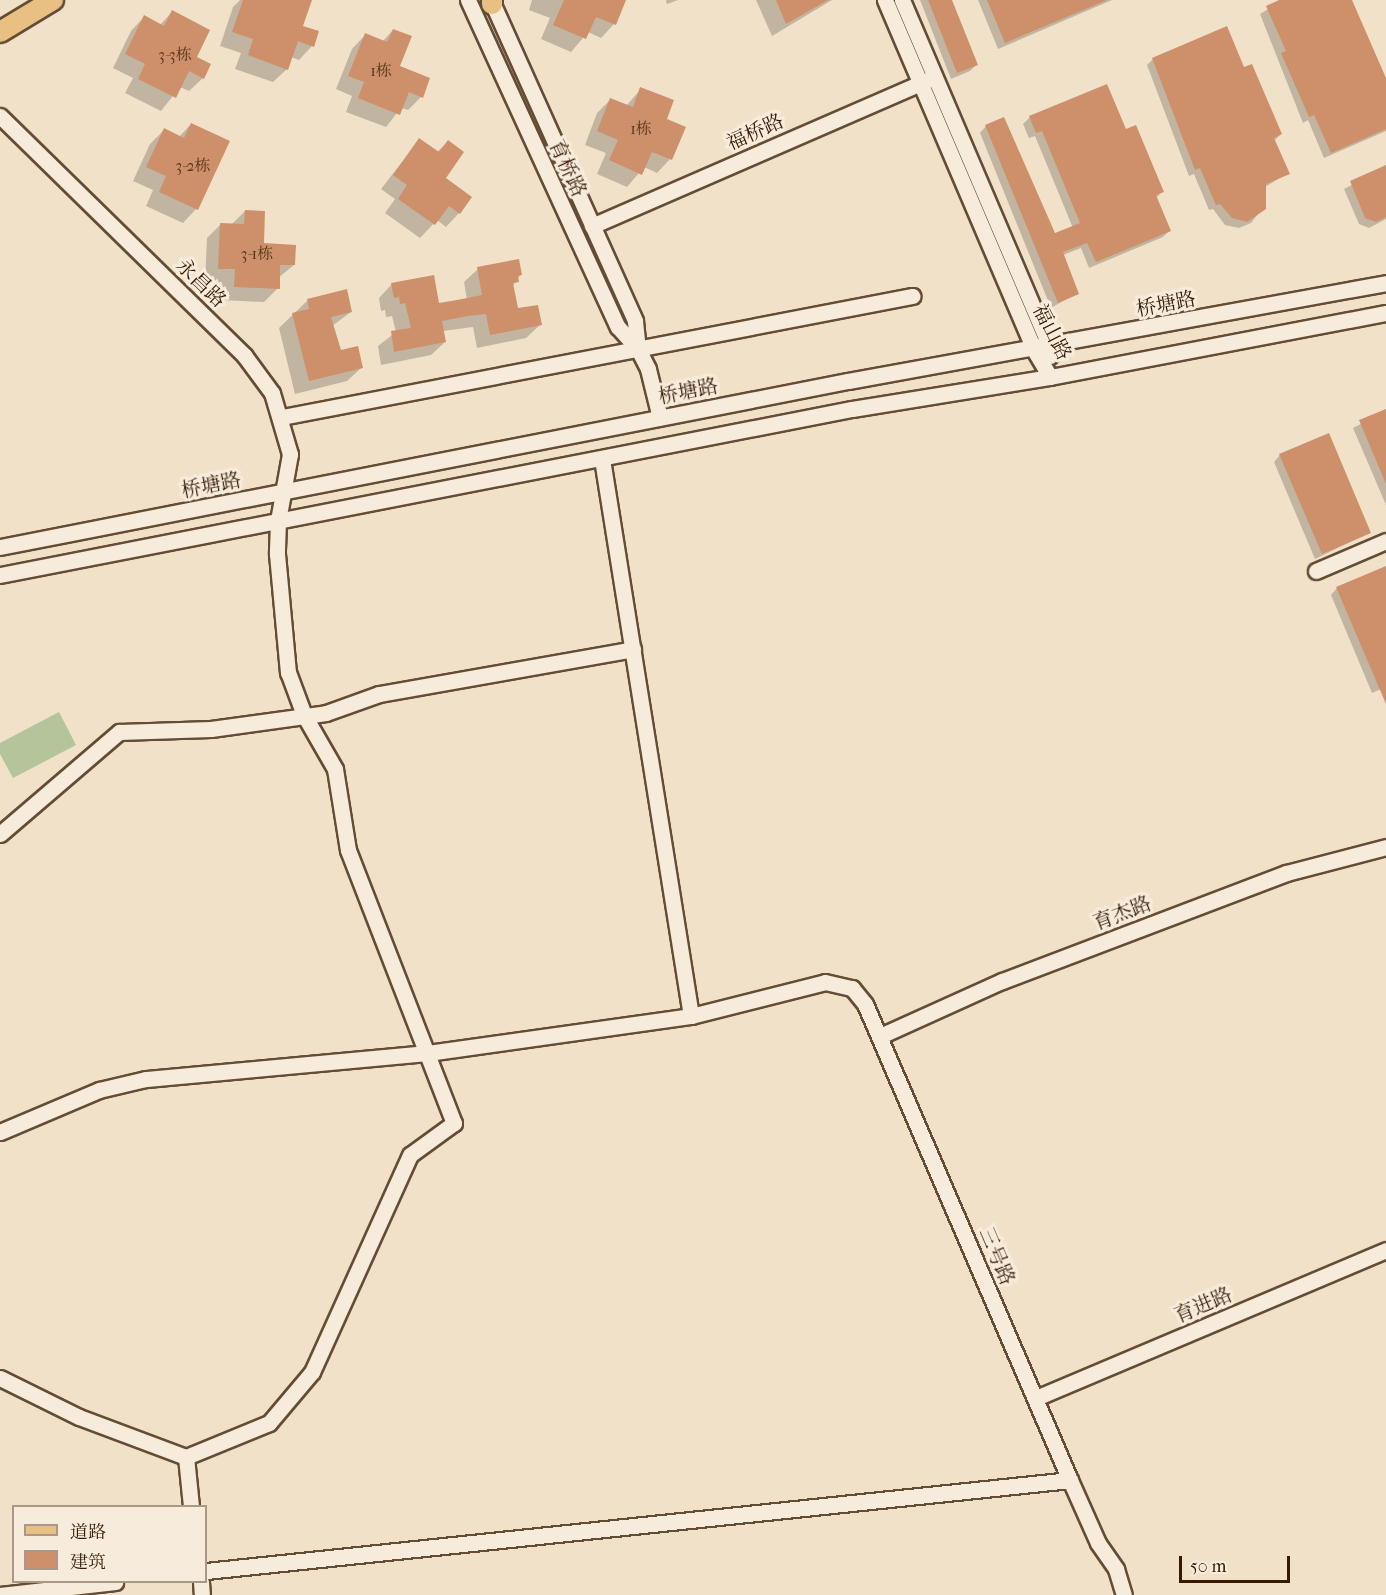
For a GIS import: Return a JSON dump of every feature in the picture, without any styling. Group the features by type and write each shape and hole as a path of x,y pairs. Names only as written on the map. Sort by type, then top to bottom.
{"main road":[{"path":"0,32 53,0"}],"street":[{"name":"育桥路","path":"468,0 618,327 638,349 648,369 660,418"},
{"name":"福山路","path":"885,0 1034,350 1050,377"},
{"name":"福山路","path":"902,0 1050,347 1050,377"},
{"name":"育桥路","path":"492,1 635,321 638,349"},
{"name":"福桥路","path":"592,226 934,76"},
{"name":"永昌路","path":"0,116 244,355 272,393 282,417 290,454 278,521 278,554 288,672 304,715 335,770 348,850 454,1123 410,1155 312,1372 269,1423 186,1457"},
{"name":"桥塘路","path":"0,547 660,418 1386,283"},
{"path":"282,417 912,296"},
{"path":"0,575 852,409 1050,377 1386,313"},
{"path":"0,1132 99,1090 146,1079 428,1053 691,1016 602,459"},
{"path":"1316,571 1386,541"},
{"path":"0,834 119,732 211,729 326,713 379,694 633,649"},
{"name":"育杰路","path":"880,1036 1002,981 1286,873 1386,848"},
{"name":"三号路","path":"691,1016 825,982 852,988 865,1004 1098,1543 1106,1574 1119,1595"},
{"name":"育进路","path":"1035,1398 1386,1250"},
{"path":"0,1378 79,1417 186,1457 191,1505"},
{"path":"207,1571 1070,1480"},
{"name":"三号路","path":"1098,1543 1116,1569 1124,1595"},
{"path":"0,1595 99,1583"}],"green space":[{"path":"59,712 76,745 13,778 0,754 0,743"}],"building":[{"path":"243,0 312,0 303,26 319,31 314,47 298,41 288,70 248,55 253,39 232,32"},
{"path":"564,0 626,0 616,25 596,17 586,39 553,25"},
{"path":"776,0 828,0 786,24"},
{"path":"928,0 952,0 978,65 957,73"},
{"path":"987,0 1107,0 1005,43"},
{"path":"1279,0 1352,0 1386,78 1386,129 1331,153 1314,115 1309,117 1281,53 1286,51 1266,6"},
{"path":"172,10 210,30 197,57 211,64 204,79 189,71 176,98 138,79 145,64 125,54 144,15 164,26"},
{"path":"1227,26 1244,67 1252,64 1282,134 1274,138 1290,174 1266,184 1266,209 1247,222 1232,218 1220,204 1216,205 1200,168 1195,170 1152,58"},
{"path":"393,29 412,36 400,66 430,78 423,98 409,92 400,115 358,98 364,82 348,76 365,33 387,42"},
{"path":"1107,84 1126,129 1136,125 1164,192 1156,195 1171,231 1096,262 1087,243 1063,252 1079,294 1058,303 985,125 1004,117 1055,233 1080,223 1042,131 1036,133 1029,116"},
{"path":"640,87 674,100 667,119 686,127 672,160 652,152 642,175 609,160 618,140 597,131 610,98 633,107"},
{"path":"191,123 230,141 198,210 159,192 166,176 146,167 164,128 184,138"},
{"path":"419,138 439,152 448,140 464,152 446,178 472,197 460,214 449,206 435,225 398,199 407,185 393,175"},
{"path":"1386,165 1386,217 1376,222 1365,218 1350,181"},
{"path":"245,210 265,211 264,243 296,245 295,265 280,265 280,289 234,287 235,269 218,269 220,223 244,224"},
{"path":"519,259 522,275 518,276 519,282 513,283 518,308 538,305 542,325 490,335 486,314 468,316 442,321 446,342 394,352 391,331 411,328 405,303 400,304 399,297 394,298 391,283 434,275 439,303 457,300 482,295 477,267"},
{"path":"347,289 352,312 331,317 341,350 358,346 363,368 309,381 292,313 309,309 307,299"},
{"path":"1386,409 1386,484 1359,420"},
{"path":"1329,433 1371,533 1322,554 1279,454"},
{"path":"1386,566 1386,704 1336,587"}]}
